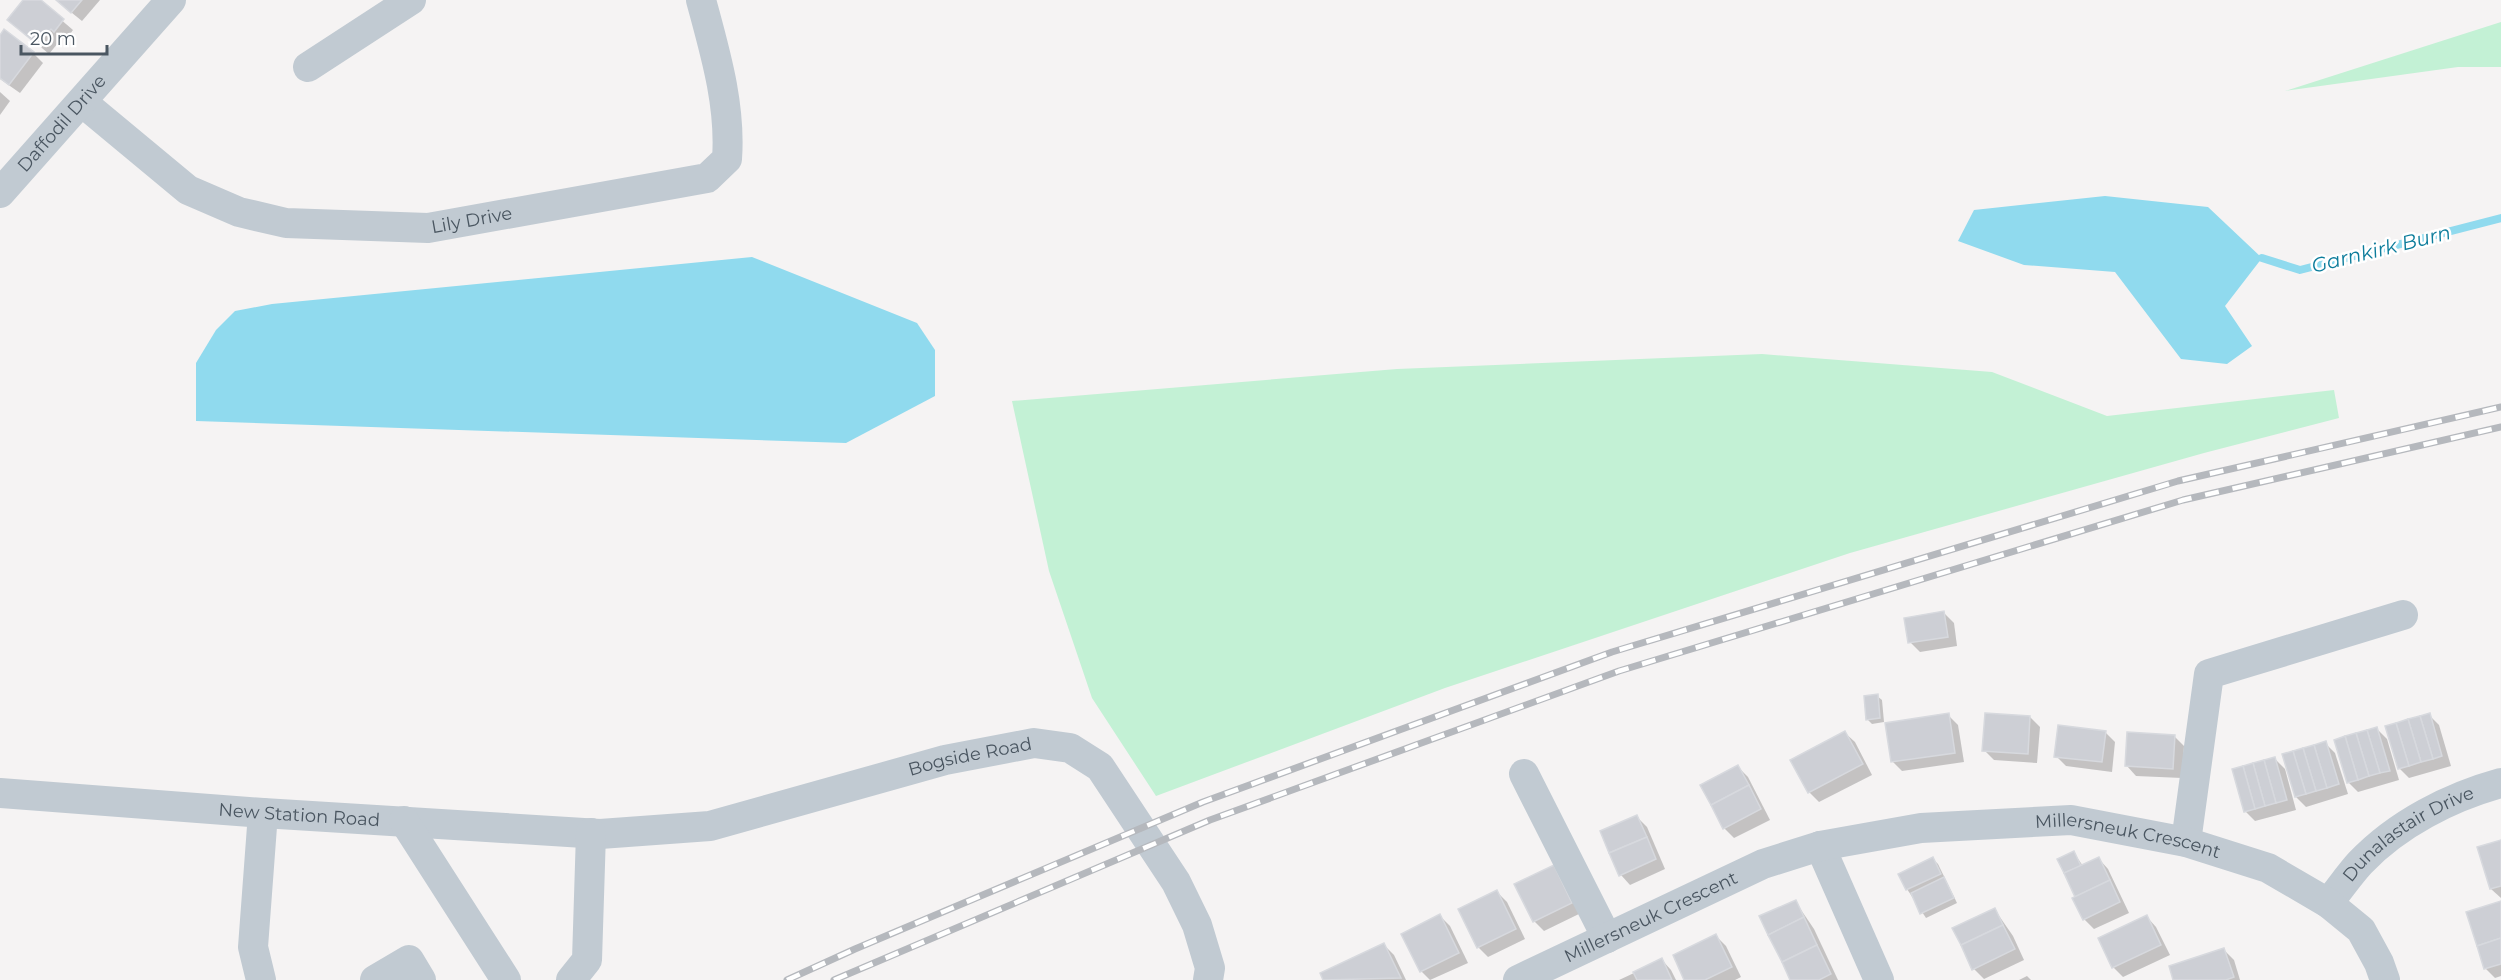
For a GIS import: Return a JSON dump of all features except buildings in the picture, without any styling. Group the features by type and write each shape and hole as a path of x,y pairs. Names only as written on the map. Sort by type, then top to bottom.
{"street":[{"name":"Daffodil Drive","path":"0,193 171,0"},
{"path":"308,67 411,0"},
{"name":"Lily Drive","path":"82,102 188,190 239,212 286,223 428,228 707,178 727,159 729,131 717,59 701,0"},
{"path":"2186,842 2209,674 2403,615"},
{"name":"Bogside Road","path":"596,834 710,826 945,760 1034,743 1070,748 1100,767 1176,882 1197,925 1210,968 1208,980"},
{"path":"1524,774 1607,938"},
{"name":"Dunalastair Drive","path":"2328,903 2360,863 2392,833 2480,788 2501,783"},
{"name":"New Station Road","path":"0,793 263,813 596,834"},
{"path":"261,980 253,946 263,813"},
{"name":"Millersneuk Crescent","path":"1518,980 1763,864 1820,846 1921,828 2071,820 2186,842 2268,868 2328,903 2361,930 2379,963 2385,980"},
{"path":"404,821 506,980"},
{"path":"571,980 587,960 596,834"},
{"path":"1820,846 1879,980"},
{"path":"375,980 410,960 422,980"}],"green space":[{"path":"2501,22 2501,67 2458,67 2285,91"},
{"path":"1762,354 1992,372 2107,416 2334,390 2339,418 2204,453 1850,553 1445,688 1156,796 1092,698 1049,571 1012,401 1397,369"}],"water":[{"path":"2105,196 2208,207 2262,258 2225,306 2252,346 2227,364 2181,359 2115,272 2024,265 1958,241 1974,210"},
{"path":"752,257 917,323 935,350 935,396 846,443 196,421 196,363 216,330 235,311 272,304"}],"waterway":[{"name":"Garnkirk Burn","path":"2262,258 2300,270 2501,218"}],"railway":[{"path":"787,980 1203,802 1612,652 2178,481 2501,407"},
{"path":"834,980 1210,820 1619,671 2183,500 2501,427"}]}
